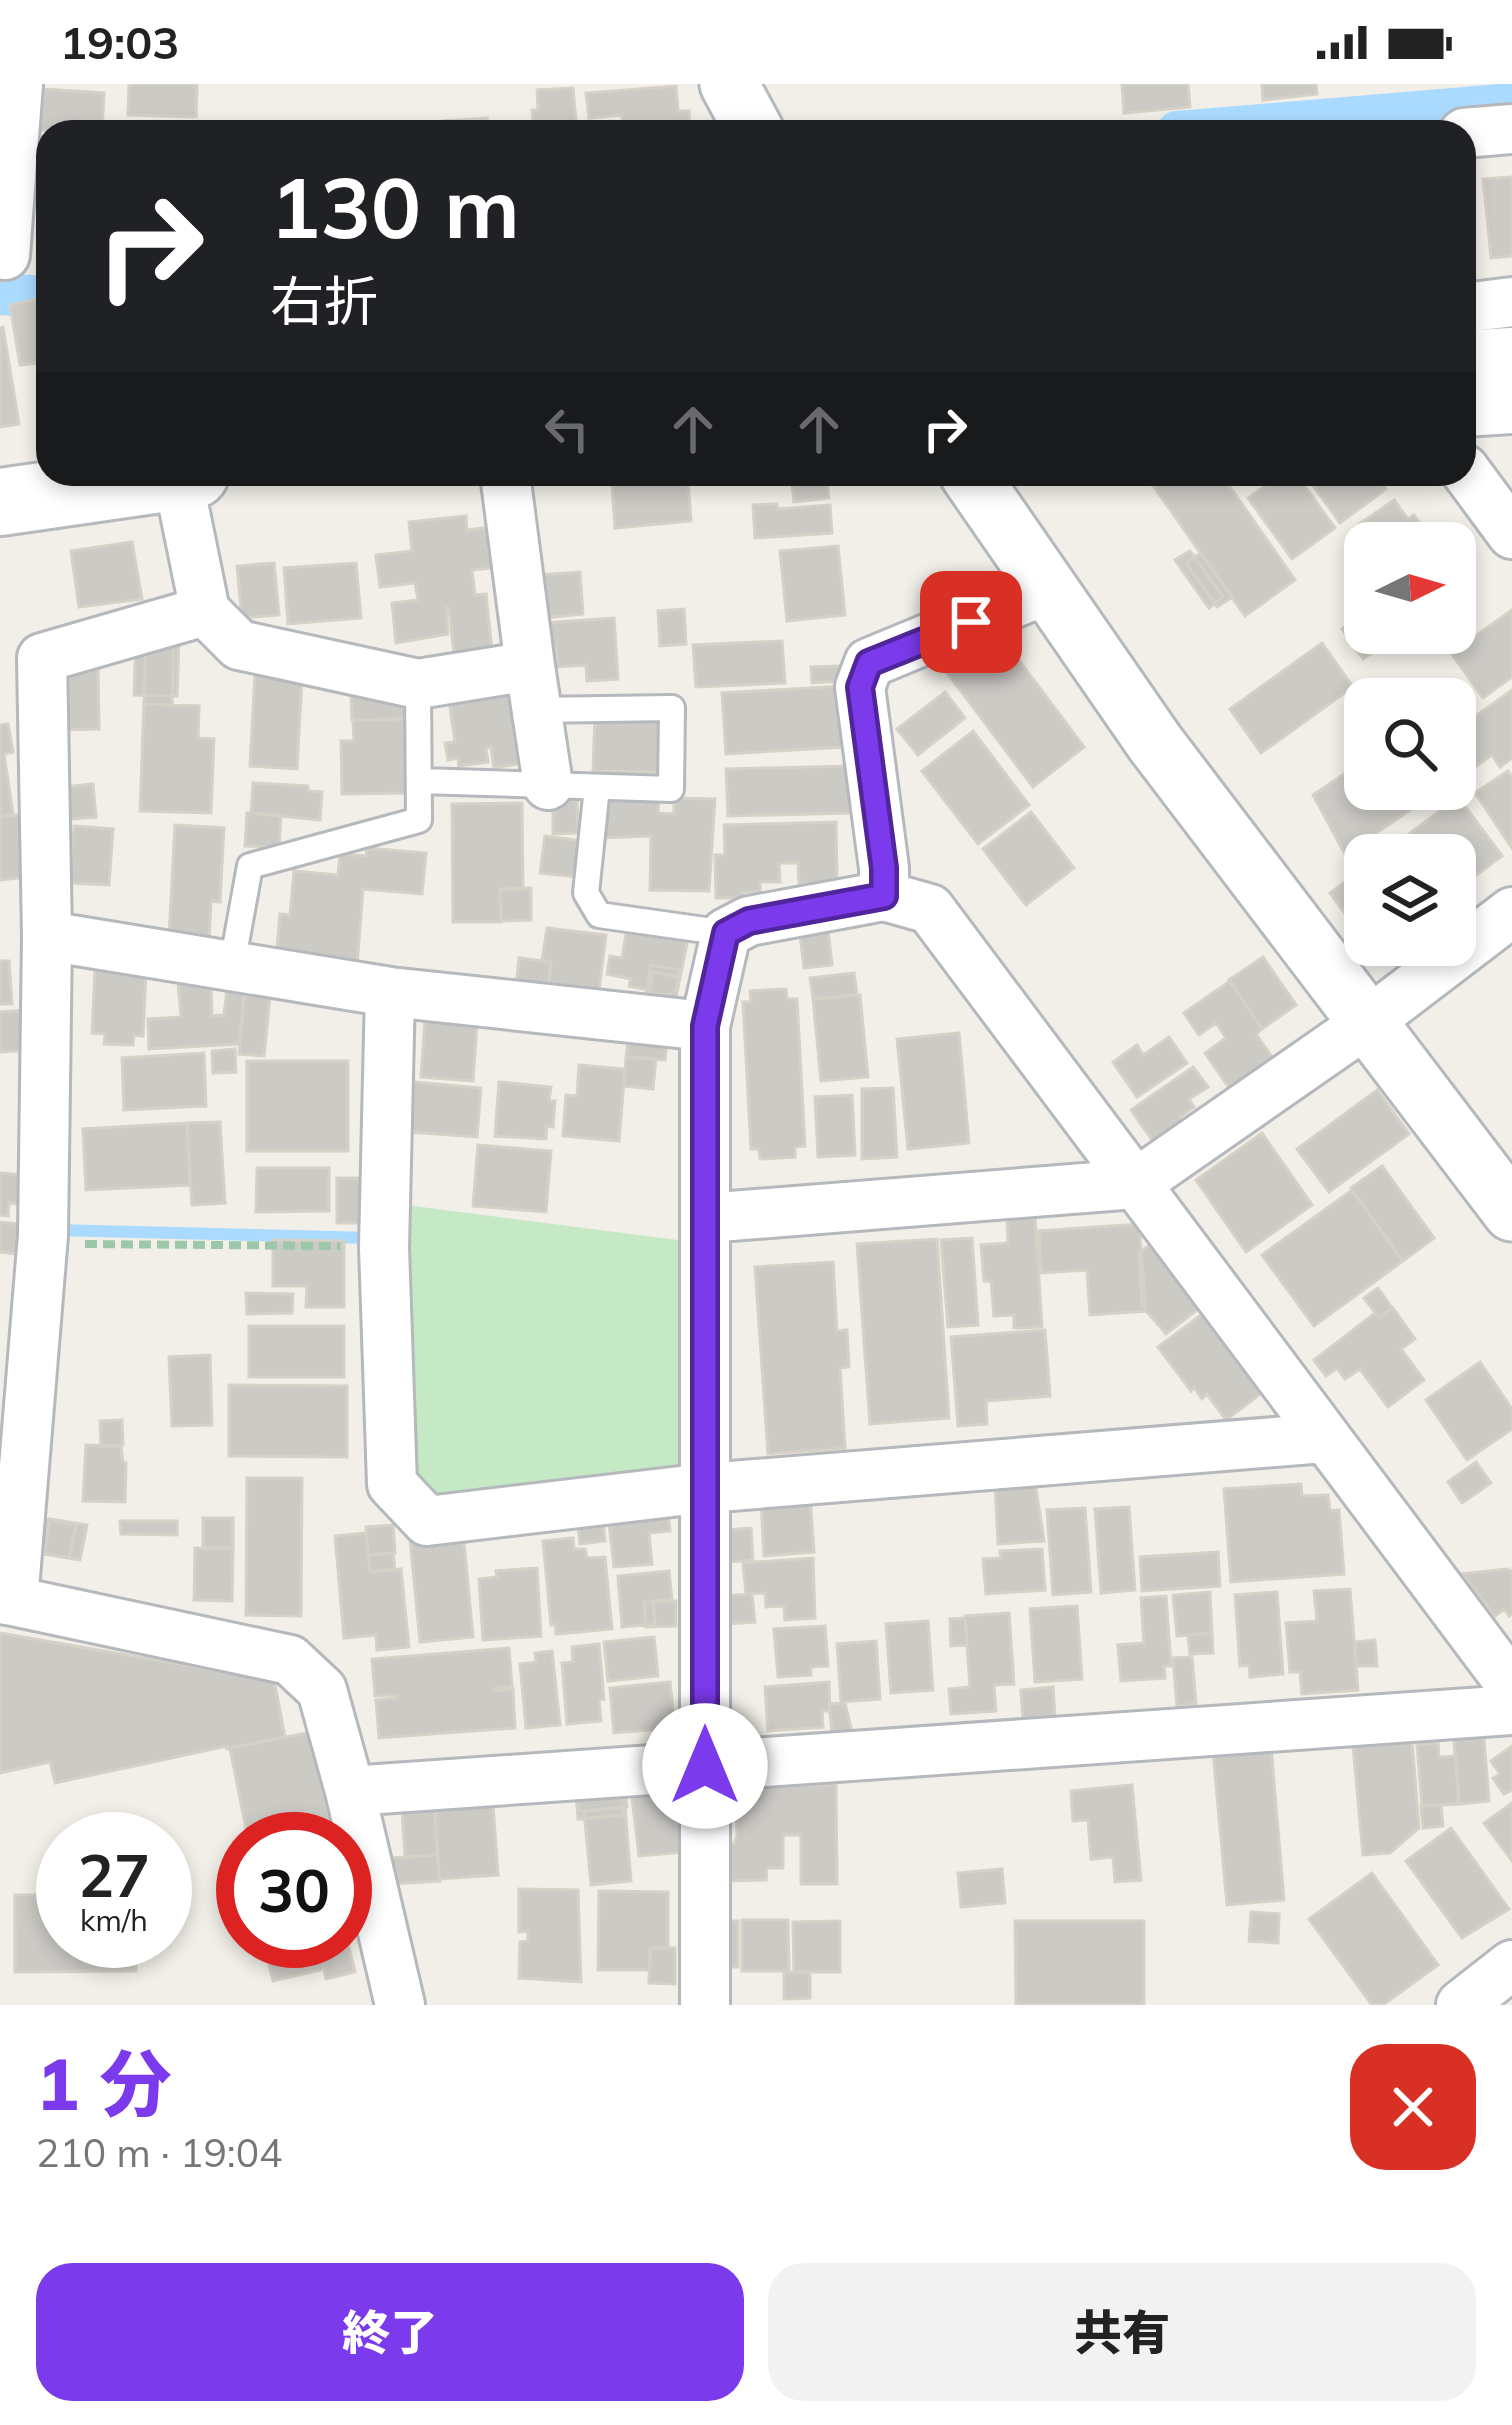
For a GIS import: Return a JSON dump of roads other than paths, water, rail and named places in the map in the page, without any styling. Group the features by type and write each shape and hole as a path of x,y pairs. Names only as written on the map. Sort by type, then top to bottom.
{"main road":[{"path":"1476,363 1512,361"},
{"path":"0,502 108,486"}],"street":[{"path":"18,84 18,256"},
{"path":"728,84 748,120"},
{"path":"1476,132 1512,129"},
{"path":"1476,306 1512,302"},
{"path":"1476,411 1512,409"},
{"path":"1476,485 1512,534"},
{"path":"185,486 205,610 239,645 418,684 533,688"},
{"path":"507,486 548,785"},
{"path":"977,486 1155,743 1512,1212"},
{"path":"884,896 860,687 869,663 1048,589"},
{"path":"205,610 42,658 47,936 42,1243 6,1600 290,1660 322,1690 400,2005"},
{"path":"704,2005 705,1026 726,933 749,921 884,896 930,909 1512,1686"},
{"path":"706,1218 1135,1184 1368,1022 1512,912"},
{"path":"47,936 389,992 705,1026"},
{"path":"389,992 384,1247 392,1484 427,1521 706,1488 1324,1438"},
{"path":"350,1791 1512,1710"},
{"path":"1462,2005 1512,1965"}],"lane":[{"path":"232,965 250,866 419,820 418,684"},
{"path":"421,782 671,789 672,708 533,688"},
{"path":"597,787 586,893 599,915 726,933"}],"waterway":[{"path":"1321,120 1512,104"},
{"path":"0,294 36,296"},
{"path":"55,1230 372,1238"}]}
